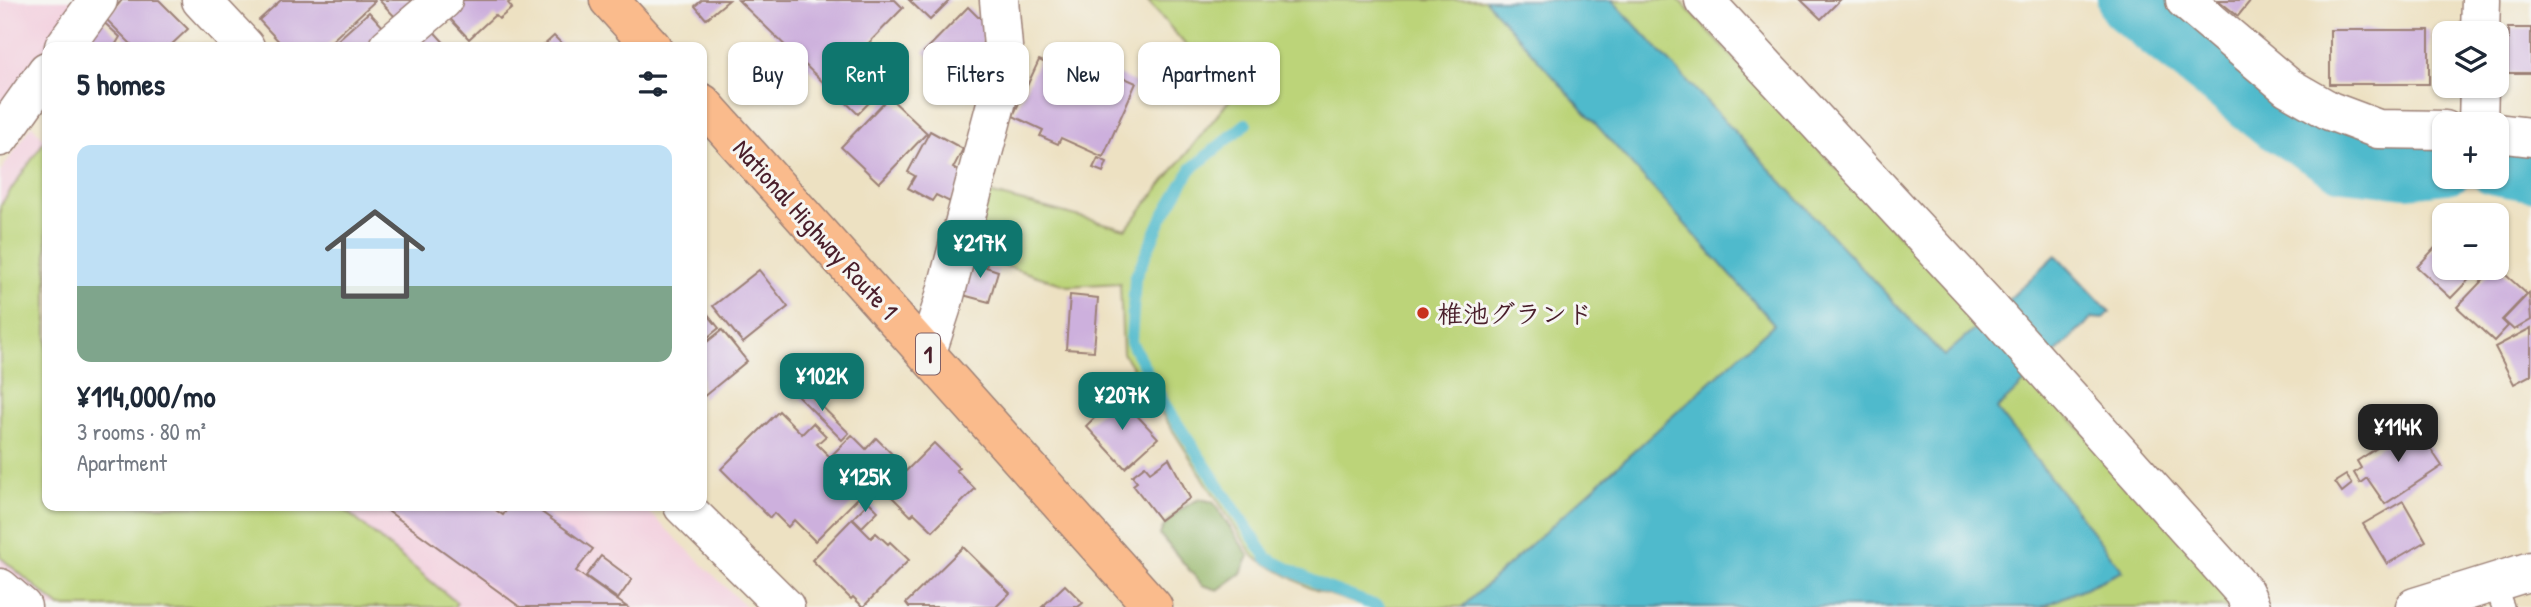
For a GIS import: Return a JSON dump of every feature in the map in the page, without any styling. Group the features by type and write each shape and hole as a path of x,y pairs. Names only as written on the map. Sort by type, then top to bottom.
{"highway":[{"path":"609,0 647,42"},
{"name":"National Highway Route 1","path":"707,109 1153,607"}],"street":[{"path":"68,42 98,0"},
{"path":"201,0 240,42"},
{"path":"394,42 443,0"},
{"path":"927,352 943,303 1005,69 999,0"},
{"path":"1704,0 1985,303 2244,592 2251,607"},
{"path":"2480,0 2480,21"},
{"path":"2190,2 2288,87 2330,111 2378,129 2432,130"},
{"path":"0,137 42,78"},
{"path":"2509,134 2531,136"},
{"path":"688,511 785,607"},
{"path":"2415,607 2498,595 2531,571"},
{"path":"0,588 22,607"}],"shaded area":[{"path":"0,0 81,0 51,42 42,42 42,54 0,113"},
{"path":"32,125 42,136 42,511 648,511 746,607 30,607 0,580 0,172"}],"green space":[{"path":"1147,0 1679,0 2195,551 2231,607 1366,607 1310,588 1254,557 1123,353 1120,283 1068,286 973,252 985,192 1126,229 1225,105 1280,105 1280,42 1183,42"},
{"path":"42,144 42,511 346,511 457,603 454,607 60,607 0,557 0,206"},
{"path":"1200,499 1213,502 1249,556 1241,573 1218,590 1202,585 1160,535 1176,514"}],"water":[{"path":"1485,0 1612,0 1944,356 2056,255 2110,312 2103,319 2092,318 1997,409 2123,571 2042,607 1462,607 1774,324"}],"building":[{"path":"122,0 159,0 188,29 174,42 129,42 106,19"},
{"path":"281,0 375,1 330,42 279,42 259,20"},
{"path":"379,0 417,0 397,19"},
{"path":"455,0 512,0 508,3 512,8 499,19 495,15 469,39 443,11"},
{"path":"702,0 729,0 706,19 695,6"},
{"path":"738,0 895,0 903,8 870,42 822,42 822,81 808,68 808,42 781,42"},
{"path":"909,0 950,0 930,20"},
{"path":"1801,0 1840,0 1821,19"},
{"path":"2218,0 2251,0 2238,16"},
{"path":"968,7 978,17 984,17 983,42 934,42"},
{"path":"369,12 386,30 373,42 336,42"},
{"path":"99,18 120,37 117,42 86,42"},
{"path":"428,25 443,42 409,42"},
{"path":"2509,28 2531,28 2531,73 2509,73"},
{"path":"2330,30 2429,30 2429,84 2330,84"},
{"path":"554,36 560,42 547,42"},
{"path":"1039,60 1043,62 1043,105 1124,105 1124,78 1136,83 1103,157 1061,138 1058,144 1040,136 1043,130 1013,116 1018,105 1029,105 1029,82"},
{"path":"849,105 867,105 858,114"},
{"path":"881,105 897,105 927,133 879,183 841,147"},
{"path":"930,131 963,149 953,168 965,175 950,202 936,195 932,201 908,188 915,176 908,172"},
{"path":"1098,158 1107,162 1103,172 1093,168"},
{"path":"2432,251 2432,280 2468,280 2451,298 2417,267"},
{"path":"974,256 988,260 986,267 998,271 989,302 963,295"},
{"path":"759,270 788,307 743,343 713,306"},
{"path":"2509,278 2527,294 2502,320 2508,326 2494,341 2457,307 2483,280 2509,280"},
{"path":"2529,293 2531,320 2514,330 2503,320"},
{"path":"1070,295 1098,298 1094,351 1066,349"},
{"path":"707,313 719,328 707,338"},
{"path":"2531,328 2531,375 2514,384 2495,347"},
{"path":"722,330 747,361 707,394 707,342"},
{"path":"801,386 849,433 842,440 795,393"},
{"path":"1118,395 1158,438 1125,468 1086,426"},
{"path":"779,411 802,434 813,423 826,436 817,444 830,457 852,435 866,449 876,438 897,459 815,541 794,520 788,527 774,513 770,518 721,469"},
{"path":"2414,424 2442,466 2385,504 2367,478 2360,483 2354,473 2361,468 2357,461"},
{"path":"934,443 975,489 933,531 914,513 911,516 886,491"},
{"path":"1169,458 1190,498 1160,520 1133,485 1137,482 1132,476 1145,466 1150,472"},
{"path":"2346,475 2352,484 2342,492 2335,482"},
{"path":"2403,501 2426,541 2387,564 2363,524"},
{"path":"869,502 878,511 862,527 853,518"},
{"path":"388,511 497,511 503,515 506,511 540,511 593,549 576,571 627,607 520,607"},
{"path":"852,519 871,538 876,533 909,560 863,607 853,597 851,599 812,560"},
{"path":"963,547 1010,593 996,607 909,607 906,603"},
{"path":"601,556 632,579 618,599 586,576"},
{"path":"1065,585 1083,603 1078,607 1042,607"}],"waterway":[{"path":"2132,0 2278,116 2344,156 2407,163 2432,160"},
{"path":"1246,124 1191,169 1162,218 1135,278 1131,342 1165,405 1267,558 1323,586 1379,607"},
{"path":"2509,162 2531,166"}],"place":[{"name":"椎池グランド","path":"1423,313"}]}
